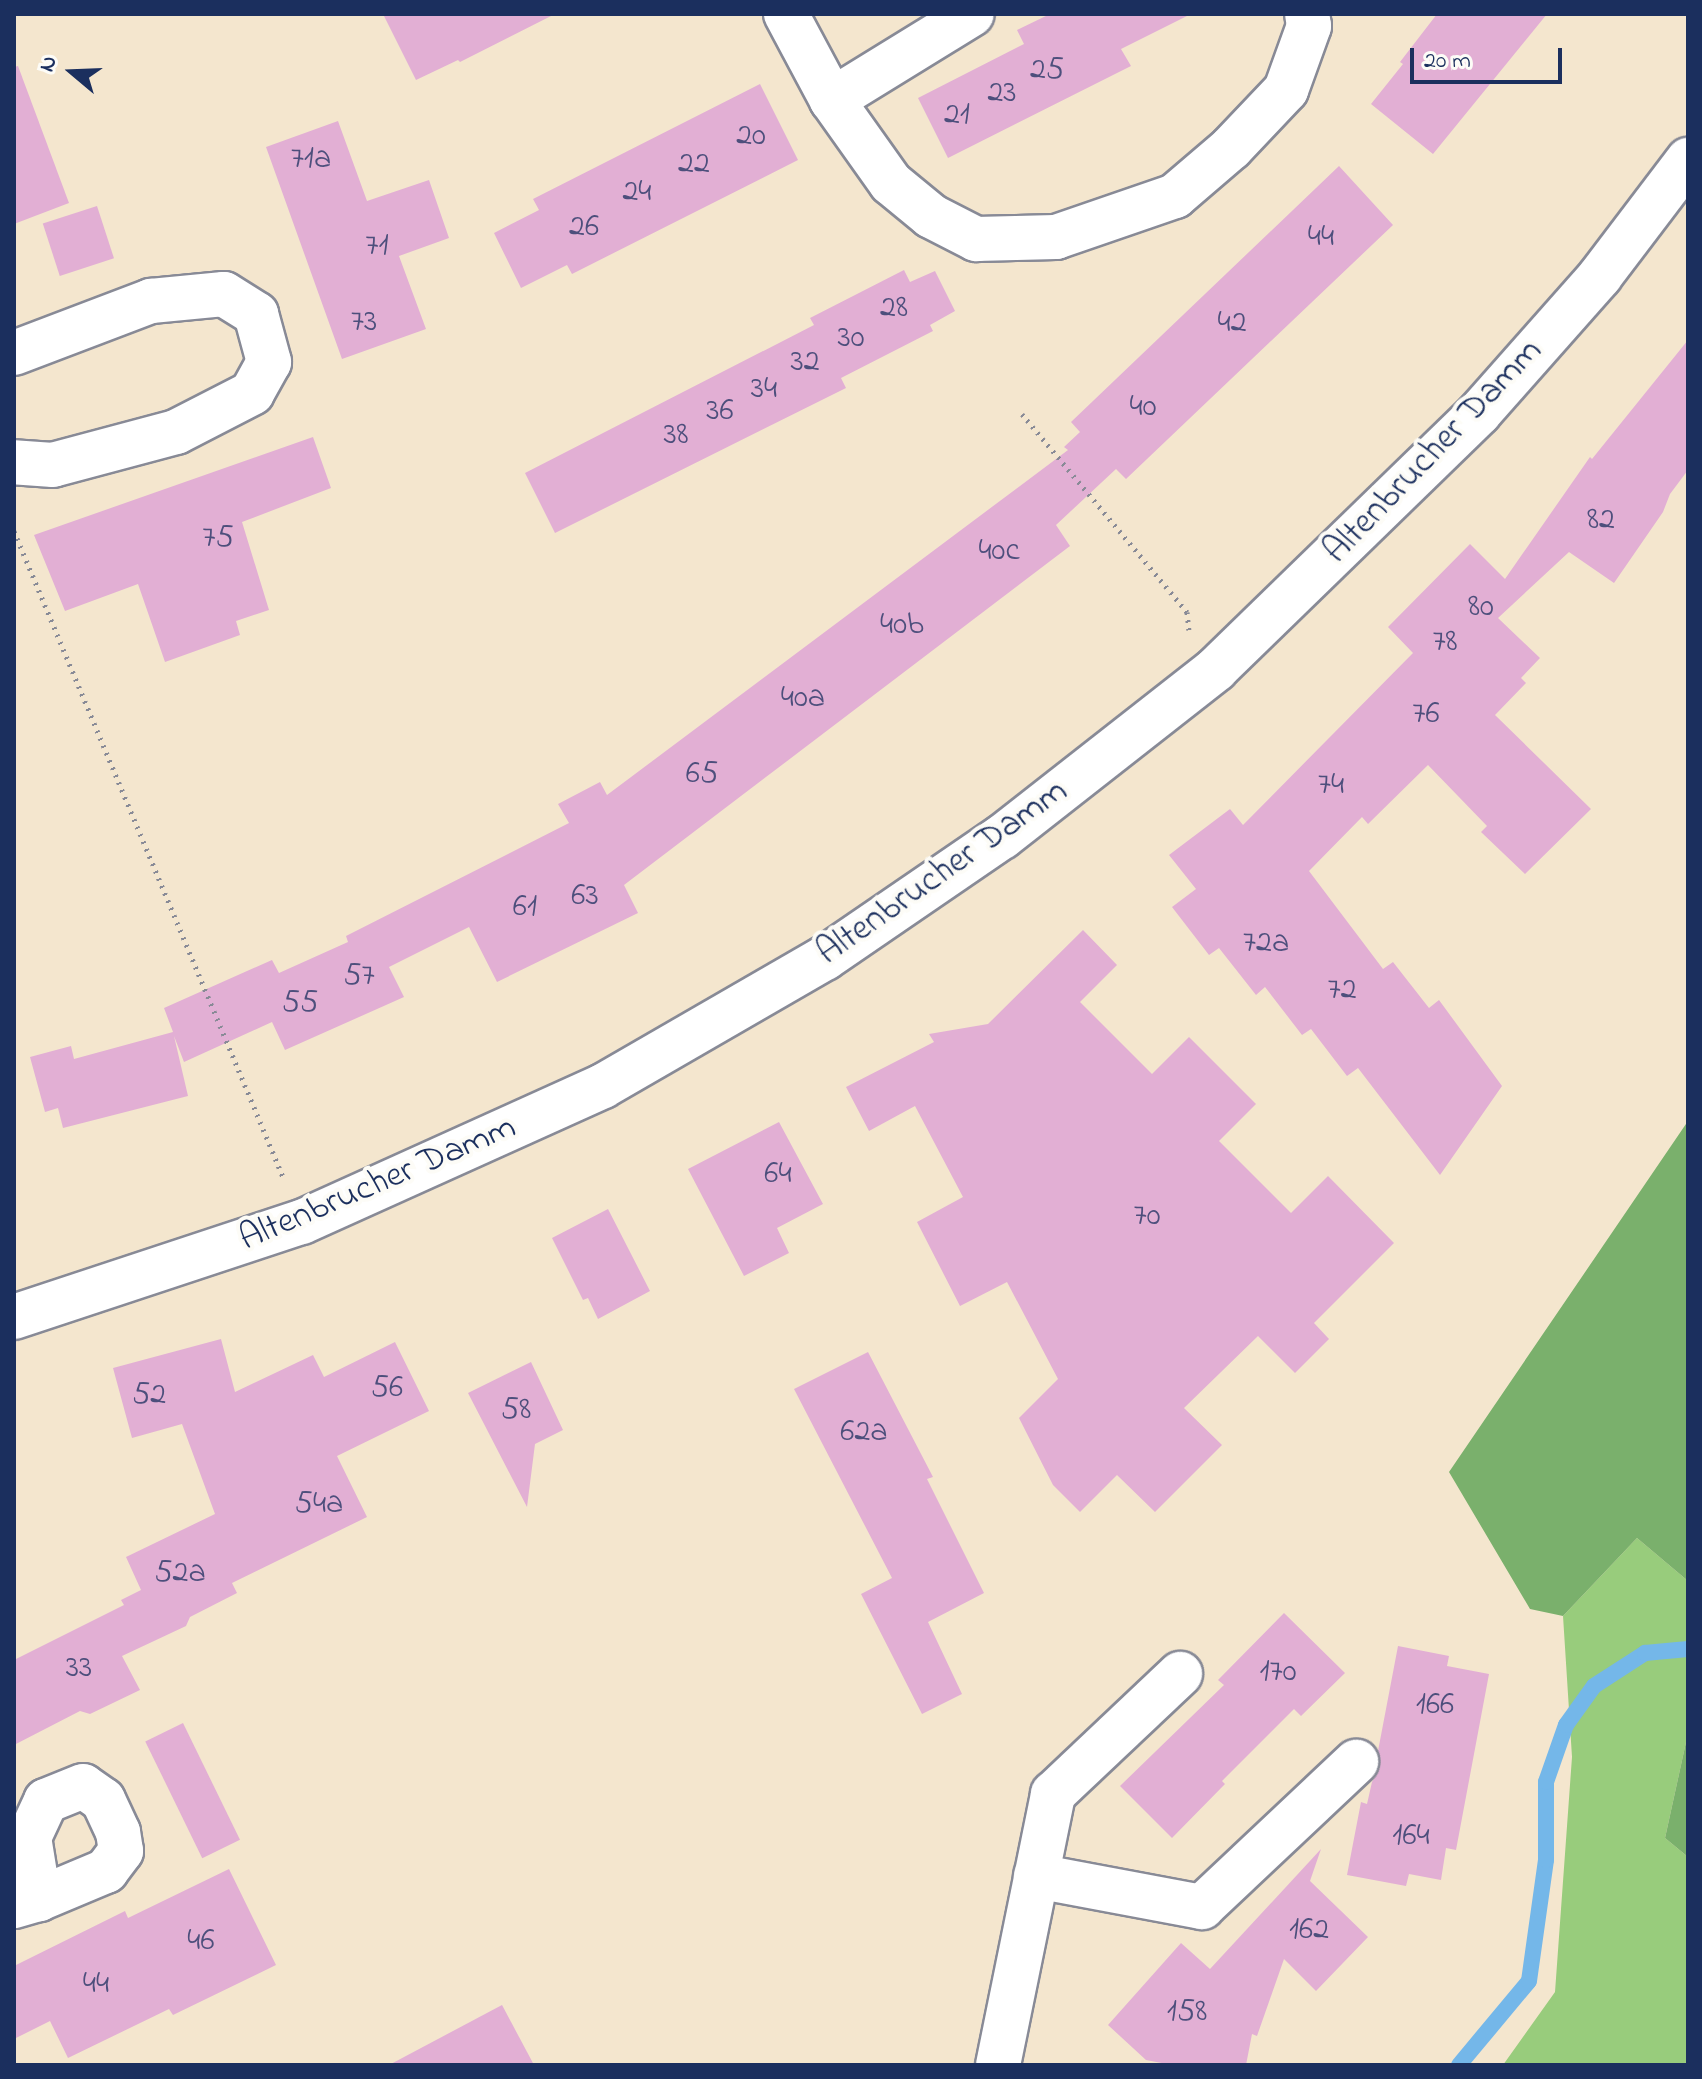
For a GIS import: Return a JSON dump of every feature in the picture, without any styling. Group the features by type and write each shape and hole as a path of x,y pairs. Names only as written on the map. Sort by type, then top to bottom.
{"street":[{"path":"786,14 832,100 891,183 931,216 976,239 1056,237 1175,196 1231,148 1286,90 1309,26 1307,14"},
{"path":"832,100 972,14"},
{"name":"Altenbrucher Damm","path":"14,1317 302,1222 603,1086 825,958 1002,837 1216,669 1479,413 1600,276 1688,160"},
{"path":"14,353 151,301 224,294 256,314 269,362 252,393 176,432 53,465 14,462"},
{"path":"998,2065 1053,1794 1180,1674"},
{"path":"1036,1876 1202,1907 1356,1762"}],"path":[{"path":"1022,414 1187,612"},
{"path":"14,531 302,1222"}],"green space":[{"path":"1688,1121 1688,1581 1637,1538 1563,1616 1530,1609 1449,1472"},
{"path":"1637,1538 1688,1581 1688,1733 1665,1838 1688,1857 1688,2065 1503,2065 1555,1992 1572,1757 1563,1616"},
{"path":"1688,1733 1688,1857 1665,1838"}],"building":[{"path":"383,14 555,14 460,62 458,60 416,80"},
{"path":"1050,14 1191,14 1121,49 1131,66 948,158 918,98 1024,44 1017,30"},
{"path":"1437,14 1547,14 1433,154 1371,104"},
{"path":"18,66 69,203 14,224 14,67"},
{"path":"760,84 798,160 572,274 567,265 521,288 494,233 539,210 533,199"},
{"path":"338,121 367,201 429,180 449,238 399,256 426,329 342,359 266,147"},
{"path":"1339,166 1393,225 1126,479 1116,469 1056,525 1070,546 624,885 638,913 497,982 469,927 389,967 404,997 285,1050 272,1022 184,1062 174,1036 188,1096 63,1128 58,1108 45,1112 30,1057 71,1046 74,1059 173,1032 164,1008 272,960 279,973 348,942 346,936 569,823 558,804 600,782 607,795 1068,450 1064,447 1080,432 1071,422"},
{"path":"97,206 114,258 60,276 43,224"},
{"path":"904,270 910,282 935,271 955,311 930,325 933,331 841,378 846,388 555,533 525,473 814,325 810,318"},
{"path":"1688,340 1688,470 1670,494 1663,512 1614,583 1569,552 1498,618 1540,658 1521,678 1526,683 1495,715 1591,809 1525,874 1481,832 1487,826 1428,765 1368,824 1362,817 1309,871 1383,969 1393,962 1429,1008 1439,1000 1502,1086 1440,1175 1358,1068 1347,1076 1311,1029 1302,1035 1265,987 1256,995 1219,948 1209,955 1172,907 1196,889 1169,855 1230,809 1243,825 1413,653 1388,627 1470,544 1505,579 1590,457 1592,459"},
{"path":"313,437 331,488 242,522 269,610 236,621 240,635 165,662 138,584 65,611 34,535"},
{"path":"1083,930 1117,965 1080,1002 1152,1074 1189,1037 1256,1104 1219,1141 1291,1213 1328,1176 1394,1243 1314,1323 1329,1339 1295,1373 1258,1336 1184,1408 1222,1445 1155,1512 1117,1475 1080,1512 1053,1485 1019,1418 1058,1379 1007,1282 960,1306 917,1222 963,1197 915,1106 869,1131 846,1087 934,1042 929,1034 988,1024"},
{"path":"779,1122 823,1204 777,1228 789,1253 744,1276 688,1169"},
{"path":"608,1209 650,1291 598,1319 588,1298 583,1300 552,1238"},
{"path":"221,1339 235,1392 313,1355 324,1377 395,1342 429,1411 337,1456 367,1517 232,1583 237,1593 190,1617 186,1626 122,1656 140,1690 90,1714 80,1711 14,1745 14,1660 124,1605 121,1600 141,1590 126,1557 215,1514 182,1424 132,1438 113,1368"},
{"path":"868,1352 933,1477 927,1479 984,1593 928,1622 962,1694 922,1714 861,1594 892,1578 794,1389"},
{"path":"531,1362 563,1430 535,1444 527,1507 468,1393"},
{"path":"1284,1613 1345,1673 1301,1716 1294,1709 1222,1781 1225,1784 1172,1838 1120,1786 1224,1685 1218,1680"},
{"path":"1398,1646 1449,1656 1447,1666 1489,1674 1456,1850 1446,1848 1441,1880 1409,1874 1406,1886 1347,1875 1361,1802 1367,1804 1372,1782 1380,1768 1378,1751"},
{"path":"183,1723 240,1840 202,1858 145,1741"},
{"path":"1321,1849 1310,1881 1368,1937 1316,1991 1284,1959 1257,2036 1252,2034 1246,2065 1172,2065 1146,2060 1108,2025 1181,1943 1210,1969"},
{"path":"229,1869 276,1965 173,2015 169,2009 68,2058 50,2021 14,2039 14,1966 125,1911 128,1918"},
{"path":"502,2005 534,2065 389,2065"}],"waterway":[{"path":"1459,2065 1529,1981 1546,1860 1546,1782 1566,1725 1594,1686 1645,1653 1688,1649"}]}
